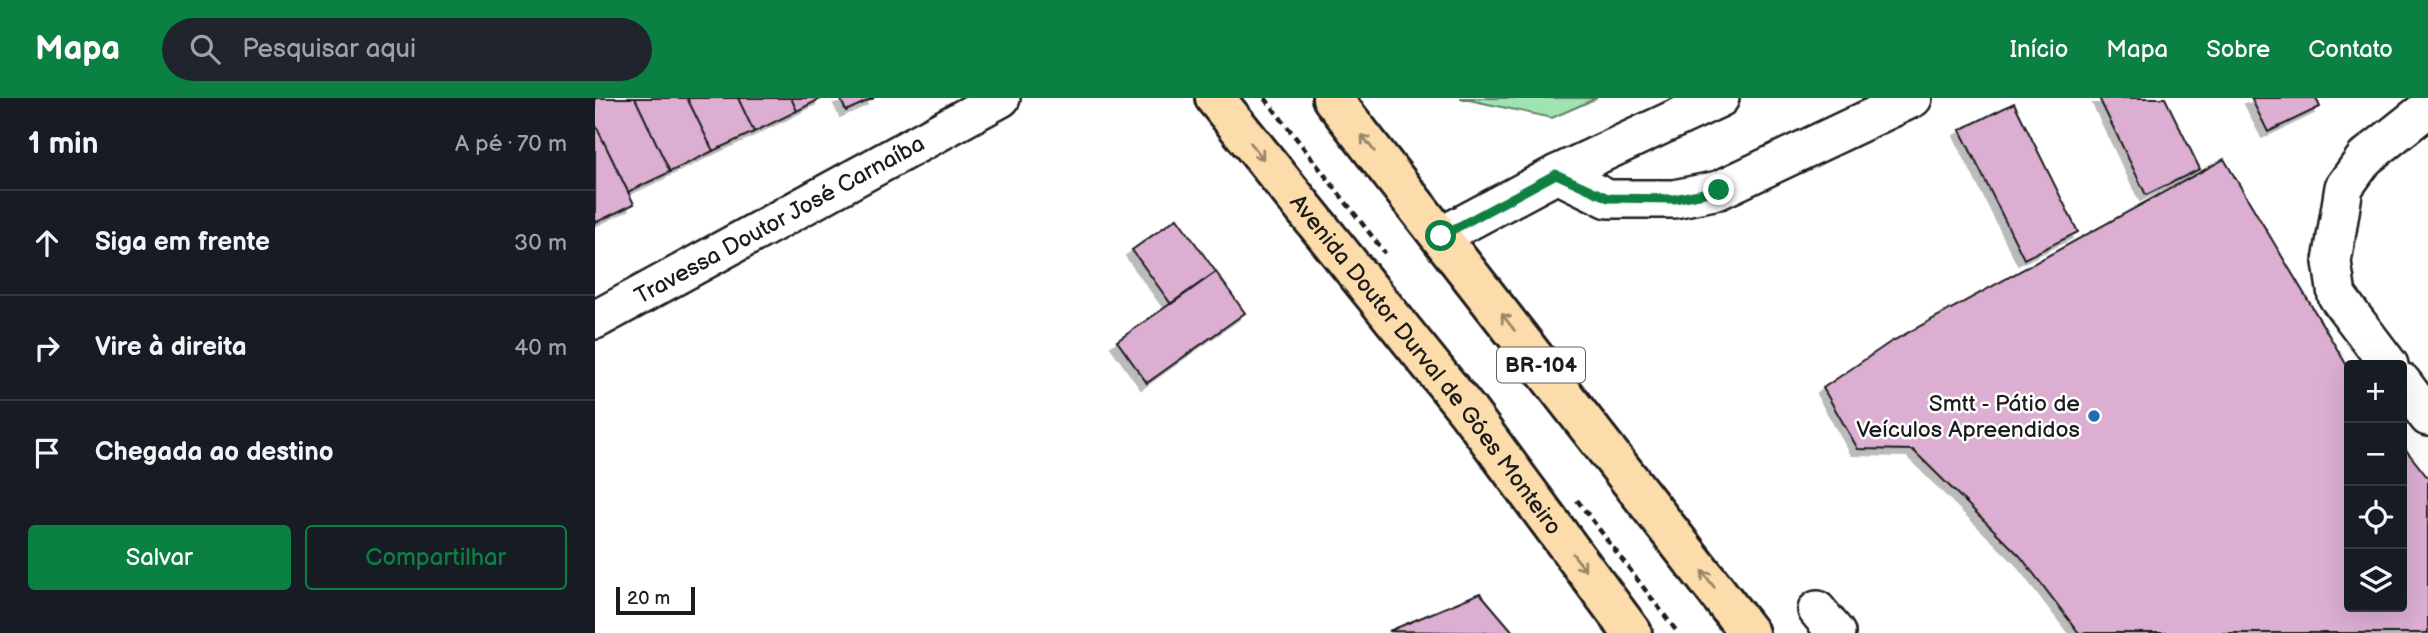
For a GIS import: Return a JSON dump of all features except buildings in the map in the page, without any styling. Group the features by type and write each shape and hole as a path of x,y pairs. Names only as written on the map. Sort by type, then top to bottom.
{"highway":[{"name":"Avenida Doutor Durval de Góes Monteiro","path":"1215,98 1467,410 1632,633"},
{"name":"BR-104","path":"1332,98 1749,633"}],"street":[{"name":"Travessa Doutor José Carnaíba","path":"595,320 1001,98"},
{"path":"1441,236 1556,174 1720,98"},
{"path":"1556,174 1608,198 1674,199 1719,190 1913,98"},
{"path":"2385,360 2337,296 2332,262 2344,187 2365,158 2428,108"},
{"path":"2407,389 2428,417"}],"green space":[{"path":"1460,98 1597,98 1552,118"}],"place":[{"name":"Smtt - Pátio de Veículos Apreendidos","path":"2094,416"}],"route":[{"path":"1441,236 1556,174 1608,198 1674,199 1719,190"}]}
